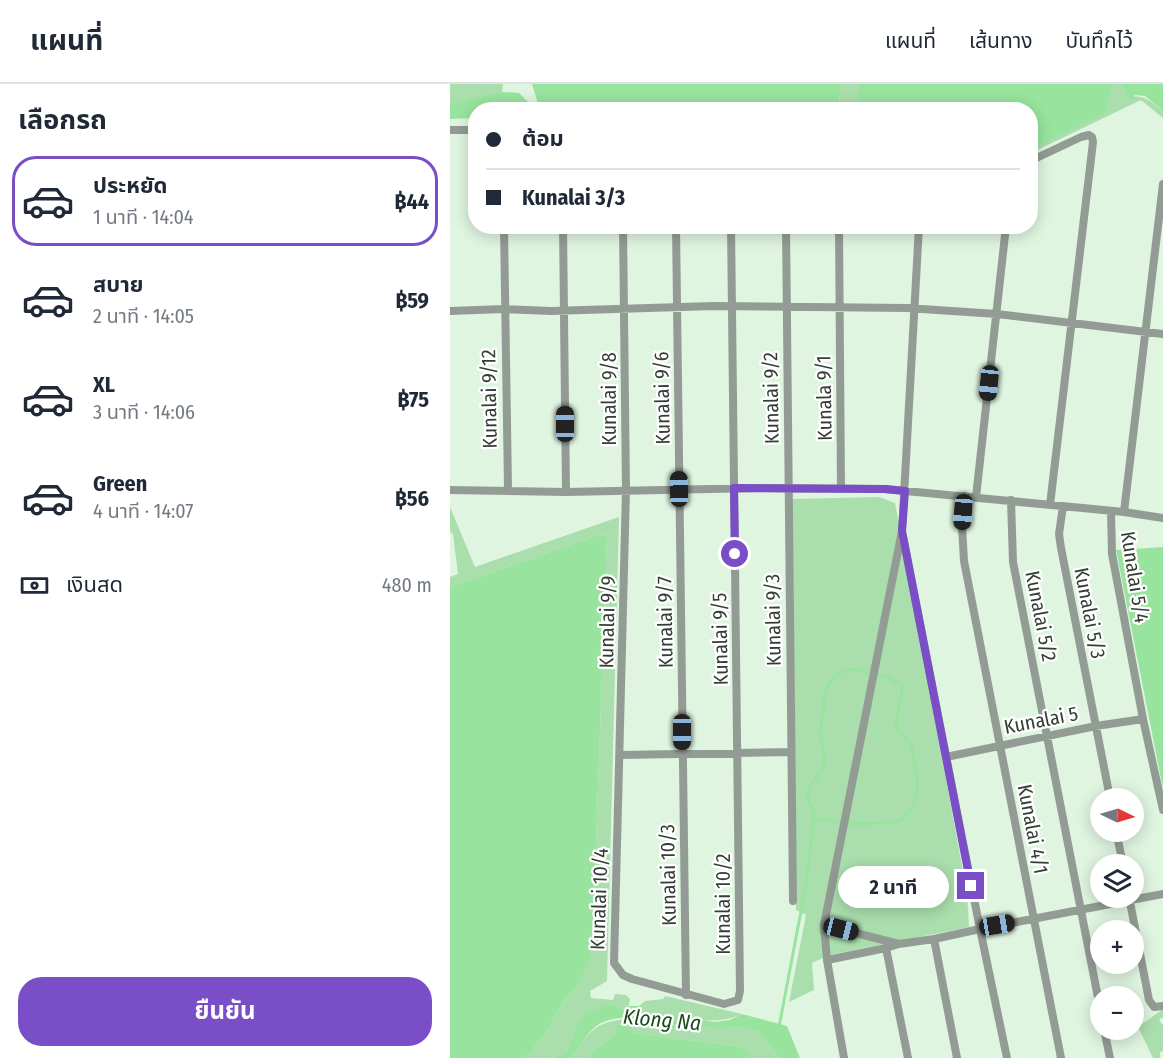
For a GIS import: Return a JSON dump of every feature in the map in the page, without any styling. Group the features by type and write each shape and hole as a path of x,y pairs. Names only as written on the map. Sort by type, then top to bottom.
{"street":[{"path":"450,130 468,130"},
{"path":"1038,157 1081,136 1092,137 1050,505"},
{"path":"1124,512 1163,184"},
{"name":"Kunalai 9/12","path":"504,234 508,489"},
{"path":"563,234 566,492"},
{"name":"Kunalai 9/8","path":"623,234 626,490"},
{"name":"Kunalai 9/6","path":"676,234 679,489"},
{"name":"Kunalai 9/5","path":"731,234 738,753"},
{"name":"Kunalai 9/2","path":"786,234 789,488"},
{"name":"Kunala 9/1","path":"839,234 841,488"},
{"path":"844,1058 827,960 824,925 902,531 919,234"},
{"path":"975,496 1005,234"},
{"path":"450,311 732,306 914,308 997,314 1163,334"},
{"name":"Kunalai 9/3","path":"789,488 793,901"},
{"path":"450,490 508,489 566,492 841,488 975,496 1163,518"},
{"name":"Kunalai 9/7","path":"679,489 683,754"},
{"name":"Kunalai 9/9","path":"620,755 626,490"},
{"name":"Kunalai 4/1","path":"964,496 962,527 964,561 1061,1058"},
{"name":"Kunalai 5/2","path":"1011,500 1013,562 1096,986"},
{"name":"Kunalai 5/3","path":"1063,506 1059,534 1061,548 1108,788"},
{"name":"Kunalai 5/4","path":"1111,511 1111,547 1143,719 1163,810"},
{"path":"902,531 1007,1058"},
{"name":"Kunalai 5","path":"946,757 1096,726 1143,719"},
{"path":"620,755 791,752"},
{"name":"Kunalai 10/2","path":"686,995 729,1004 738,1000 740,991 738,753"},
{"name":"Kunalai 10/3","path":"683,754 686,995"},
{"name":"Kunalai 10/4","path":"620,755 614,963 623,975 686,995"},
{"path":"1144,897 1163,894"},
{"path":"827,960 899,944 1093,908"},
{"path":"1132,908 1149,1000 1154,1007 1163,1006"},
{"path":"824,925 899,944"},
{"path":"934,939 957,1058"},
{"path":"886,948 908,1058"},
{"path":"1106,1040 1110,1058"}],"shaded area":[{"path":"450,84 503,84 502,92 450,104"},
{"path":"841,84 859,84 859,102 839,102"},
{"path":"1111,84 1121,84 1126,98 1142,97 1150,101 1163,111 1163,118 1141,100 1038,150 1038,144 1108,99"},
{"path":"879,497 895,503 967,893 969,927 829,955 812,963 814,990 789,1002 806,915 796,910 791,499"},
{"path":"450,507 475,567 619,517 607,981 590,991 591,998 613,1000 615,994 626,995 630,999 628,1010 612,1004 597,1012 576,1028 566,1052 552,1058 526,1058 576,987 594,900 607,536 598,535 450,587 450,577 458,574 453,534 450,531"},
{"path":"665,996 742,1014 707,1021 646,1012 639,1006 645,1001 663,999"},
{"path":"1163,1009 1163,1017 1159,1020 1163,1025 1163,1051 1160,1052 1160,1058 1153,1058 1144,1039 1144,1023"},
{"path":"636,1018 677,1025 749,1028 759,1032 779,1058 751,1058 741,1047 633,1033 615,1035 590,1052 588,1058 571,1058 585,1039 597,1028 612,1021"}],"water":[{"path":"532,84 841,84 839,102 538,102"},
{"path":"859,84 1111,84 1105,113 1038,146 1038,102 859,102"},
{"path":"1121,84 1163,84 1163,111 1145,96 1135,95 1132,99 1126,98"},
{"path":"502,92 519,93 528,102 468,102 468,118 450,119 450,104"},
{"path":"598,535 607,536 590,960 576,987 526,1058 450,1058 450,587"},
{"path":"1163,547 1163,789 1116,550"},
{"name":"Klong Na","path":"612,1004 627,1010 629,1006 639,1006 646,1012 715,1022 730,1020 742,1014 787,1026 800,1058 779,1058 759,1032 749,1028 679,1025 621,1018 596,1026 571,1058 552,1058 566,1052 576,1028 587,1011 597,1011 599,1006"},
{"path":"628,1023 633,1033 742,1047 751,1058 588,1058 590,1052 615,1035 617,1026"}],"waterway":[{"path":"779,1027 806,885 814,814 808,800 809,787 823,769 825,755 820,736 827,687 836,675 849,669 888,677 902,686 896,729 912,750 917,777 914,803 905,817 897,822 862,824 814,818"}],"route":[{"path":"735,554 734,488 905,491 902,531 971,886"}]}
